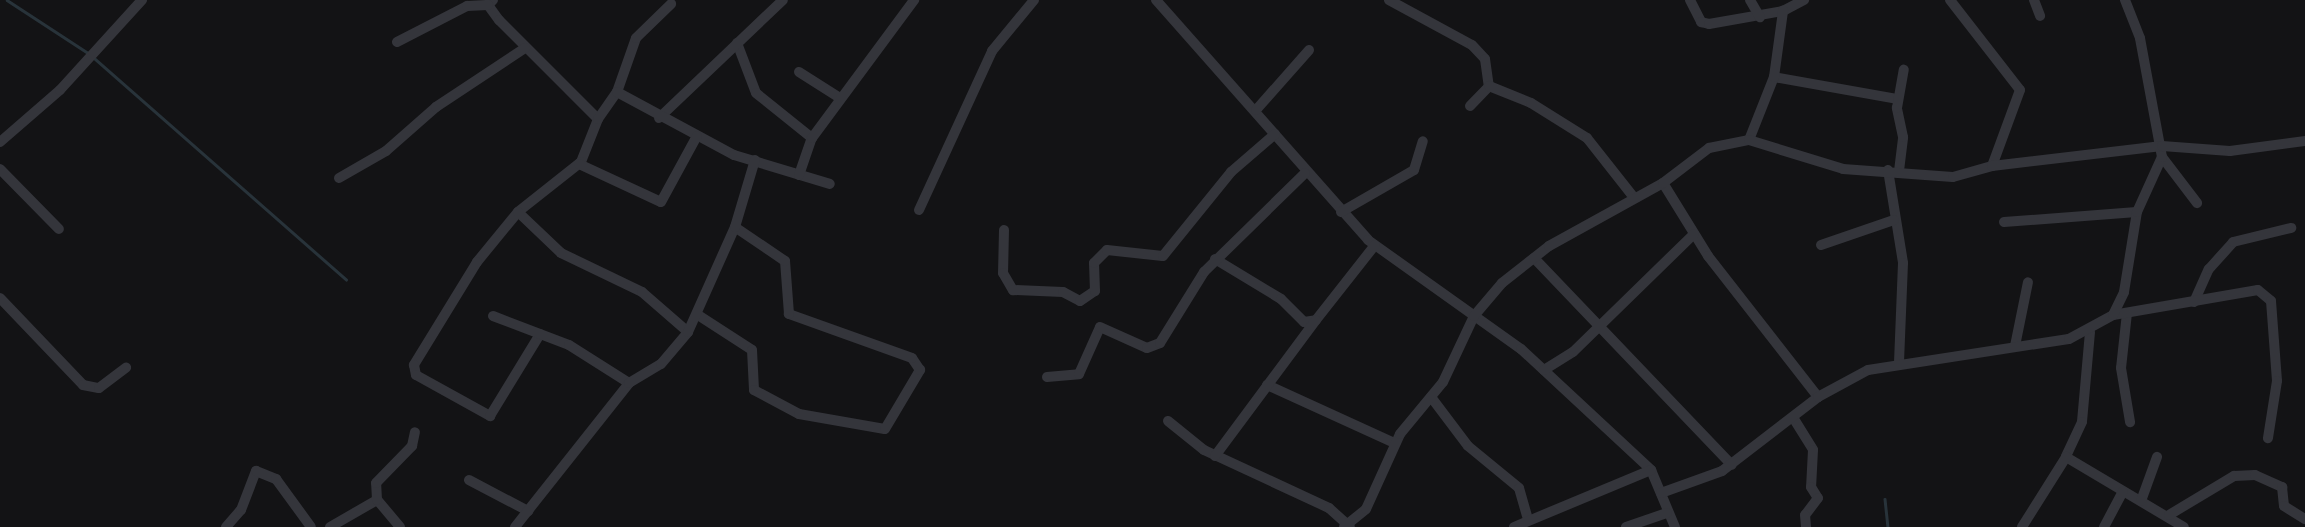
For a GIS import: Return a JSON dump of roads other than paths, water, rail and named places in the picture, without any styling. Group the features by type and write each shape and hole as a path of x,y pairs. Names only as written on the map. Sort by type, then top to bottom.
{"street":[{"path":"0,142 60,90 142,0"},
{"path":"659,118 783,0"},
{"path":"799,175 812,138 914,0"},
{"path":"919,210 992,51 1034,0"},
{"path":"1156,0 1256,110 1306,173 1375,245 1544,370 1651,470 1675,527"},
{"path":"1390,0 1472,46 1485,59 1489,86"},
{"path":"1690,0 1705,24 1760,17 1783,11 1804,0"},
{"path":"1750,0 1760,17"},
{"path":"1950,0 2020,90 1992,166"},
{"path":"2034,0 2040,16"},
{"path":"2125,0 2162,152 2197,203"},
{"path":"397,42 467,6 490,2 524,48 598,119"},
{"path":"540,334 490,416 416,375 414,365 477,262 518,212 579,164 598,119 617,92 636,38 671,4"},
{"path":"1749,140 1774,77 1783,11"},
{"path":"737,43 756,93 812,138"},
{"path":"339,178 386,151 436,107 524,48"},
{"path":"1256,110 1309,50"},
{"path":"1899,362 1903,263 1894,220 1894,171 1898,99 1904,70"},
{"path":"799,72 840,98"},
{"path":"1774,77 1898,99"},
{"path":"1470,106 1489,86"},
{"path":"1489,86 1587,138 1632,195"},
{"path":"617,92 659,118 697,136 755,160 830,184"},
{"path":"1004,230 1003,273 1013,290 1063,292 1080,301 1095,291 1094,264 1107,250 1163,256 1231,172 1275,134"},
{"path":"579,164 661,202 697,136"},
{"path":"1168,421 1215,456 1317,502 1348,526 1381,484 1395,443 1431,397 1465,344 1474,316 1534,258 1632,195 1662,183 1709,148 1749,140 1843,169 1953,177 1992,166 2162,152 2230,151 2305,141"},
{"path":"1341,212 1414,170 1423,141"},
{"path":"1661,493 1732,465 1794,419 1818,397 1868,370 1899,362 1940,363 2090,332 2113,315 2124,292 2137,212 2162,152"},
{"path":"515,527 629,383 661,365 688,332 698,315 735,228 755,160"},
{"path":"0,169 59,229"},
{"path":"1047,377 1079,374 1100,327 1147,348 1160,343 1215,259 1306,173"},
{"path":"1662,183 1693,234 1818,397"},
{"path":"518,212 561,253 642,292 688,332"},
{"path":"2004,222 2137,212"},
{"path":"1821,245 1894,220"},
{"path":"698,315 752,350 754,390 799,414 885,429 920,370 912,358 789,314 785,261 735,228"},
{"path":"2193,302 2209,269 2234,242 2291,228"},
{"path":"1544,370 1567,357 1693,234"},
{"path":"1215,456 1375,245"},
{"path":"1534,258 1596,327 1644,368 1732,465"},
{"path":"1215,259 1281,299 1304,322 1316,320"},
{"path":"2015,346 2028,282"},
{"path":"2113,315 2258,290 2271,301 2277,381 2268,438"},
{"path":"0,298 83,385 99,387 126,368"},
{"path":"2127,313 2121,368 2130,422"},
{"path":"494,316 540,334 629,383"},
{"path":"2022,527 2066,457 2082,422 2090,332"},
{"path":"1267,385 1395,443"},
{"path":"1431,397 1468,446 1519,488 1527,516"},
{"path":"1794,419 1813,450 1811,487 1818,498 1805,515 1806,527"},
{"path":"400,527 377,500 376,483 412,446 415,432"},
{"path":"2066,457 2123,492 2169,515 2181,526"},
{"path":"2141,501 2157,457"},
{"path":"1514,527 1527,516 1569,507 1651,470"},
{"path":"226,527 242,510 256,471 276,479 311,527"},
{"path":"2169,515 2234,476 2255,475 2282,487 2284,506 2305,519"},
{"path":"469,480 528,511"},
{"path":"2104,527 2123,492"},
{"path":"330,527 377,500"},
{"path":"1626,527 1667,513"}],"waterway":[{"path":"7,0 88,53"},
{"path":"93,57 346,279"},
{"path":"1885,499 1888,527"}]}
